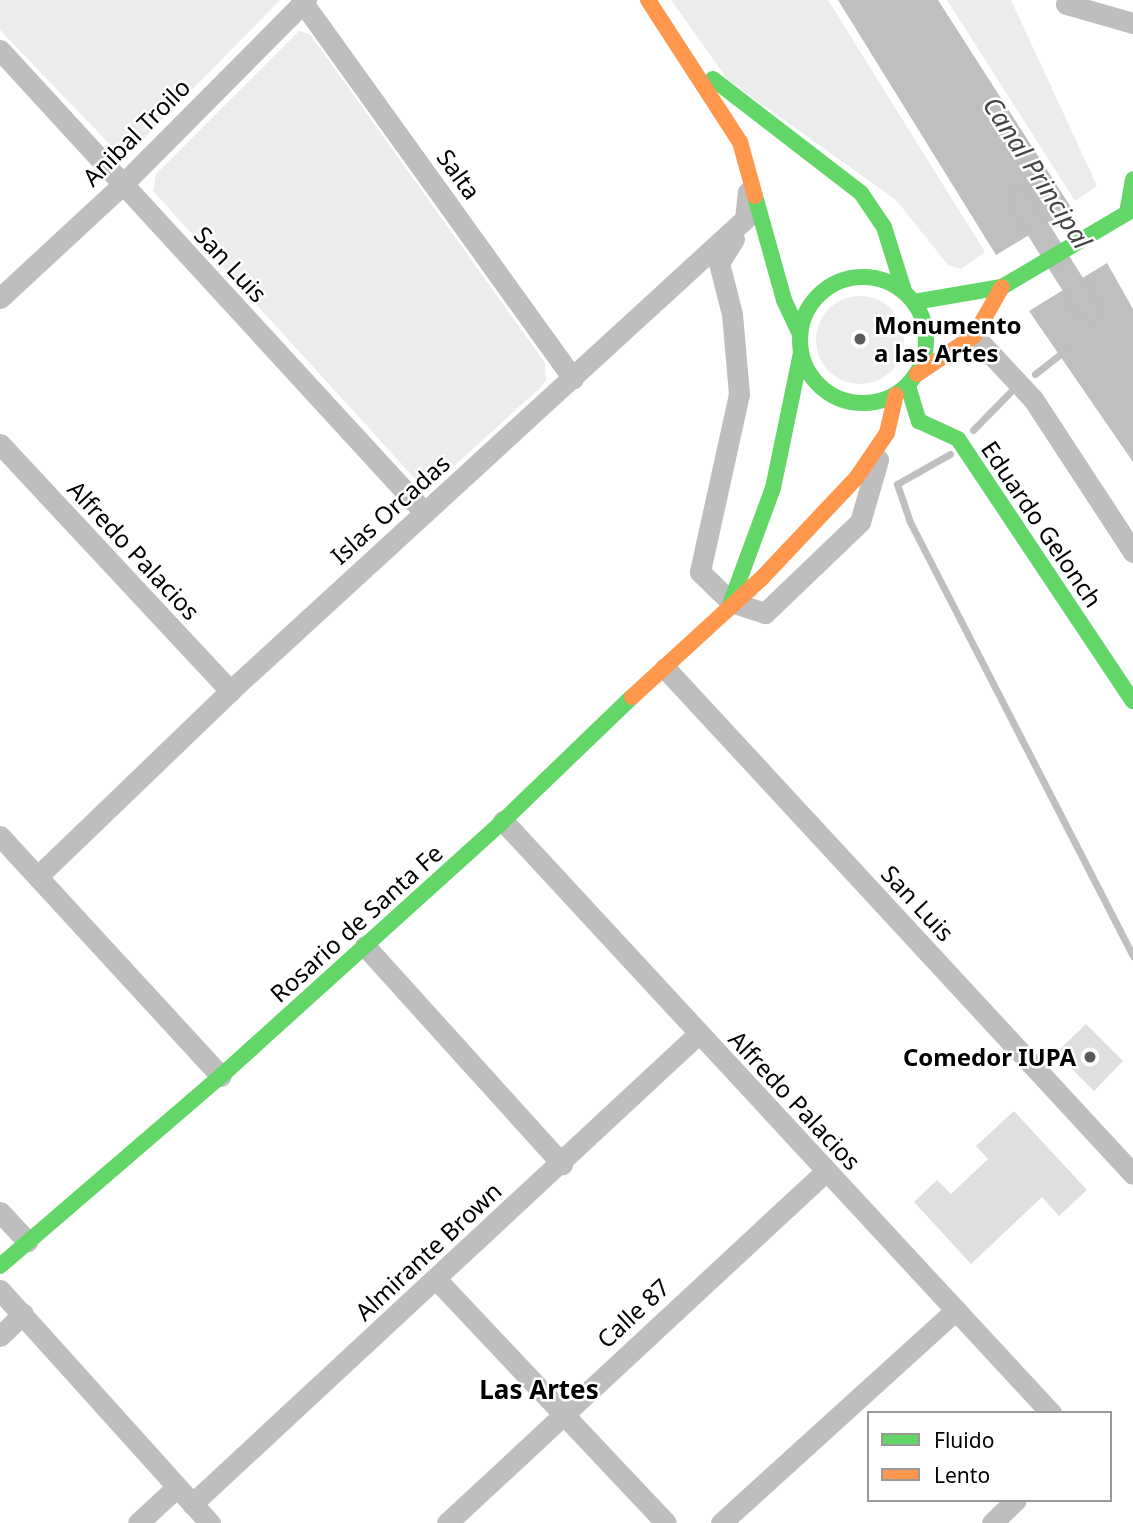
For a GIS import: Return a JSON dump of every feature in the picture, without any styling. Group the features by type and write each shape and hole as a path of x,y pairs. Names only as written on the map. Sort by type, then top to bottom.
{"main road":[{"path":"648,0 677,39 733,130 750,169 784,300 800,334"},
{"path":"677,39 718,85 861,193 884,228 909,296 922,315 926,345 907,385"},
{"path":"1002,287 975,336 907,385 867,404 838,398 814,380 801,353 800,334 808,307 839,281 880,278 909,296 1002,287 1130,213 1133,180"},
{"name":"Rosario de Santa Fe","path":"731,602 773,488 801,353"},
{"name":"Rosario de Santa Fe","path":"0,1266 221,1076 503,821 731,602 761,579 858,477 887,433 907,385"},
{"name":"Eduardo Gelonch","path":"907,385 919,421 958,439 1133,701"}],"street":[{"name":"Anibal Troilo","path":"0,298 122,184 304,1"},
{"name":"Salta","path":"304,1 573,378"},
{"path":"1066,4 1133,23"},
{"name":"San Luis","path":"0,50 425,513"},
{"path":"750,169 745,219 719,263 732,314 739,394 700,572 731,602 765,613 860,522 887,433"},
{"name":"Islas Orcadas","path":"38,876 230,691 745,219"},
{"path":"975,336 1033,399 1133,552"},
{"name":"Alfredo Palacios","path":"0,444 230,691"},
{"name":"San Luis","path":"665,668 1133,1174"},
{"name":"Alfredo Palacios","path":"503,821 697,1035 1049,1411"},
{"path":"0,836 221,1076"},
{"path":"365,946 562,1164"},
{"name":"Almirante Brown","path":"192,1504 562,1164 697,1035"},
{"name":"Calle 87","path":"447,1523 826,1171"},
{"path":"0,1212 27,1241"},
{"path":"436,1279 666,1523"},
{"path":"0,1290 209,1523"},
{"path":"721,1523 956,1310"},
{"path":"0,1336 23,1314"},
{"path":"138,1523 177,1487"},
{"path":"992,1523 1014,1502"}],"shaded area":[{"path":"0,0 280,0 133,150 121,156 0,30"},
{"path":"671,0 828,0 985,252 961,269 948,265 896,200 728,80"},
{"path":"947,0 1011,0 1097,186 1075,201"},
{"path":"299,31 310,34 545,363 546,380 541,387 432,486 418,482 153,191 156,174"},
{"name":"Monumento a las Artes","path":"860,296 885,303 897,315 904,340 897,365 885,377 860,384 835,377 823,365 816,340 823,315 835,303"}],"water":[{"path":"838,0 938,0 1072,209 996,255"},
{"path":"1107,263 1133,309 1133,462 1029,311"}],"building":[{"name":"Comedor IUPA","path":"1086,1024 1123,1061 1094,1091 1056,1053"},
{"path":"1014,1111 1087,1190 1059,1216 1042,1197 971,1264 914,1202 937,1180 951,1194 988,1159 976,1146"}],"waterway":[{"name":"Canal Principal","path":"1021,202 1091,313"},
{"path":"1035,374 1068,348"},
{"path":"973,430 1016,386"},
{"path":"950,454 897,484 910,522 1133,956"}],"traffic: fast":[{"path":"713,79 861,193 884,227 904,291"},
{"path":"914,302 1002,287 1127,213 1133,180"},
{"path":"755,196 784,300 800,334"},
{"path":"863,277 887,281 908,295 922,316 926,340 922,364 908,385 887,399 863,403 839,399 818,385 804,364 800,340 804,316 818,295 839,281 863,277"},
{"path":"731,602 773,488 801,353"},
{"path":"908,386 919,421 958,439 1133,701"},
{"path":"0,1266 221,1076 503,821 632,697"}],"traffic: slow":[{"path":"648,0 740,142 755,196"},
{"path":"917,374 974,336 1002,287"},
{"path":"632,697 761,579 857,477 887,433 896,395"}],"place":[{"name":"Monumento a las Artes","path":"860,339"},
{"name":"Comedor IUPA","path":"1090,1057"}],"district":[{"name":"Las Artes","path":"539,1390"}]}
